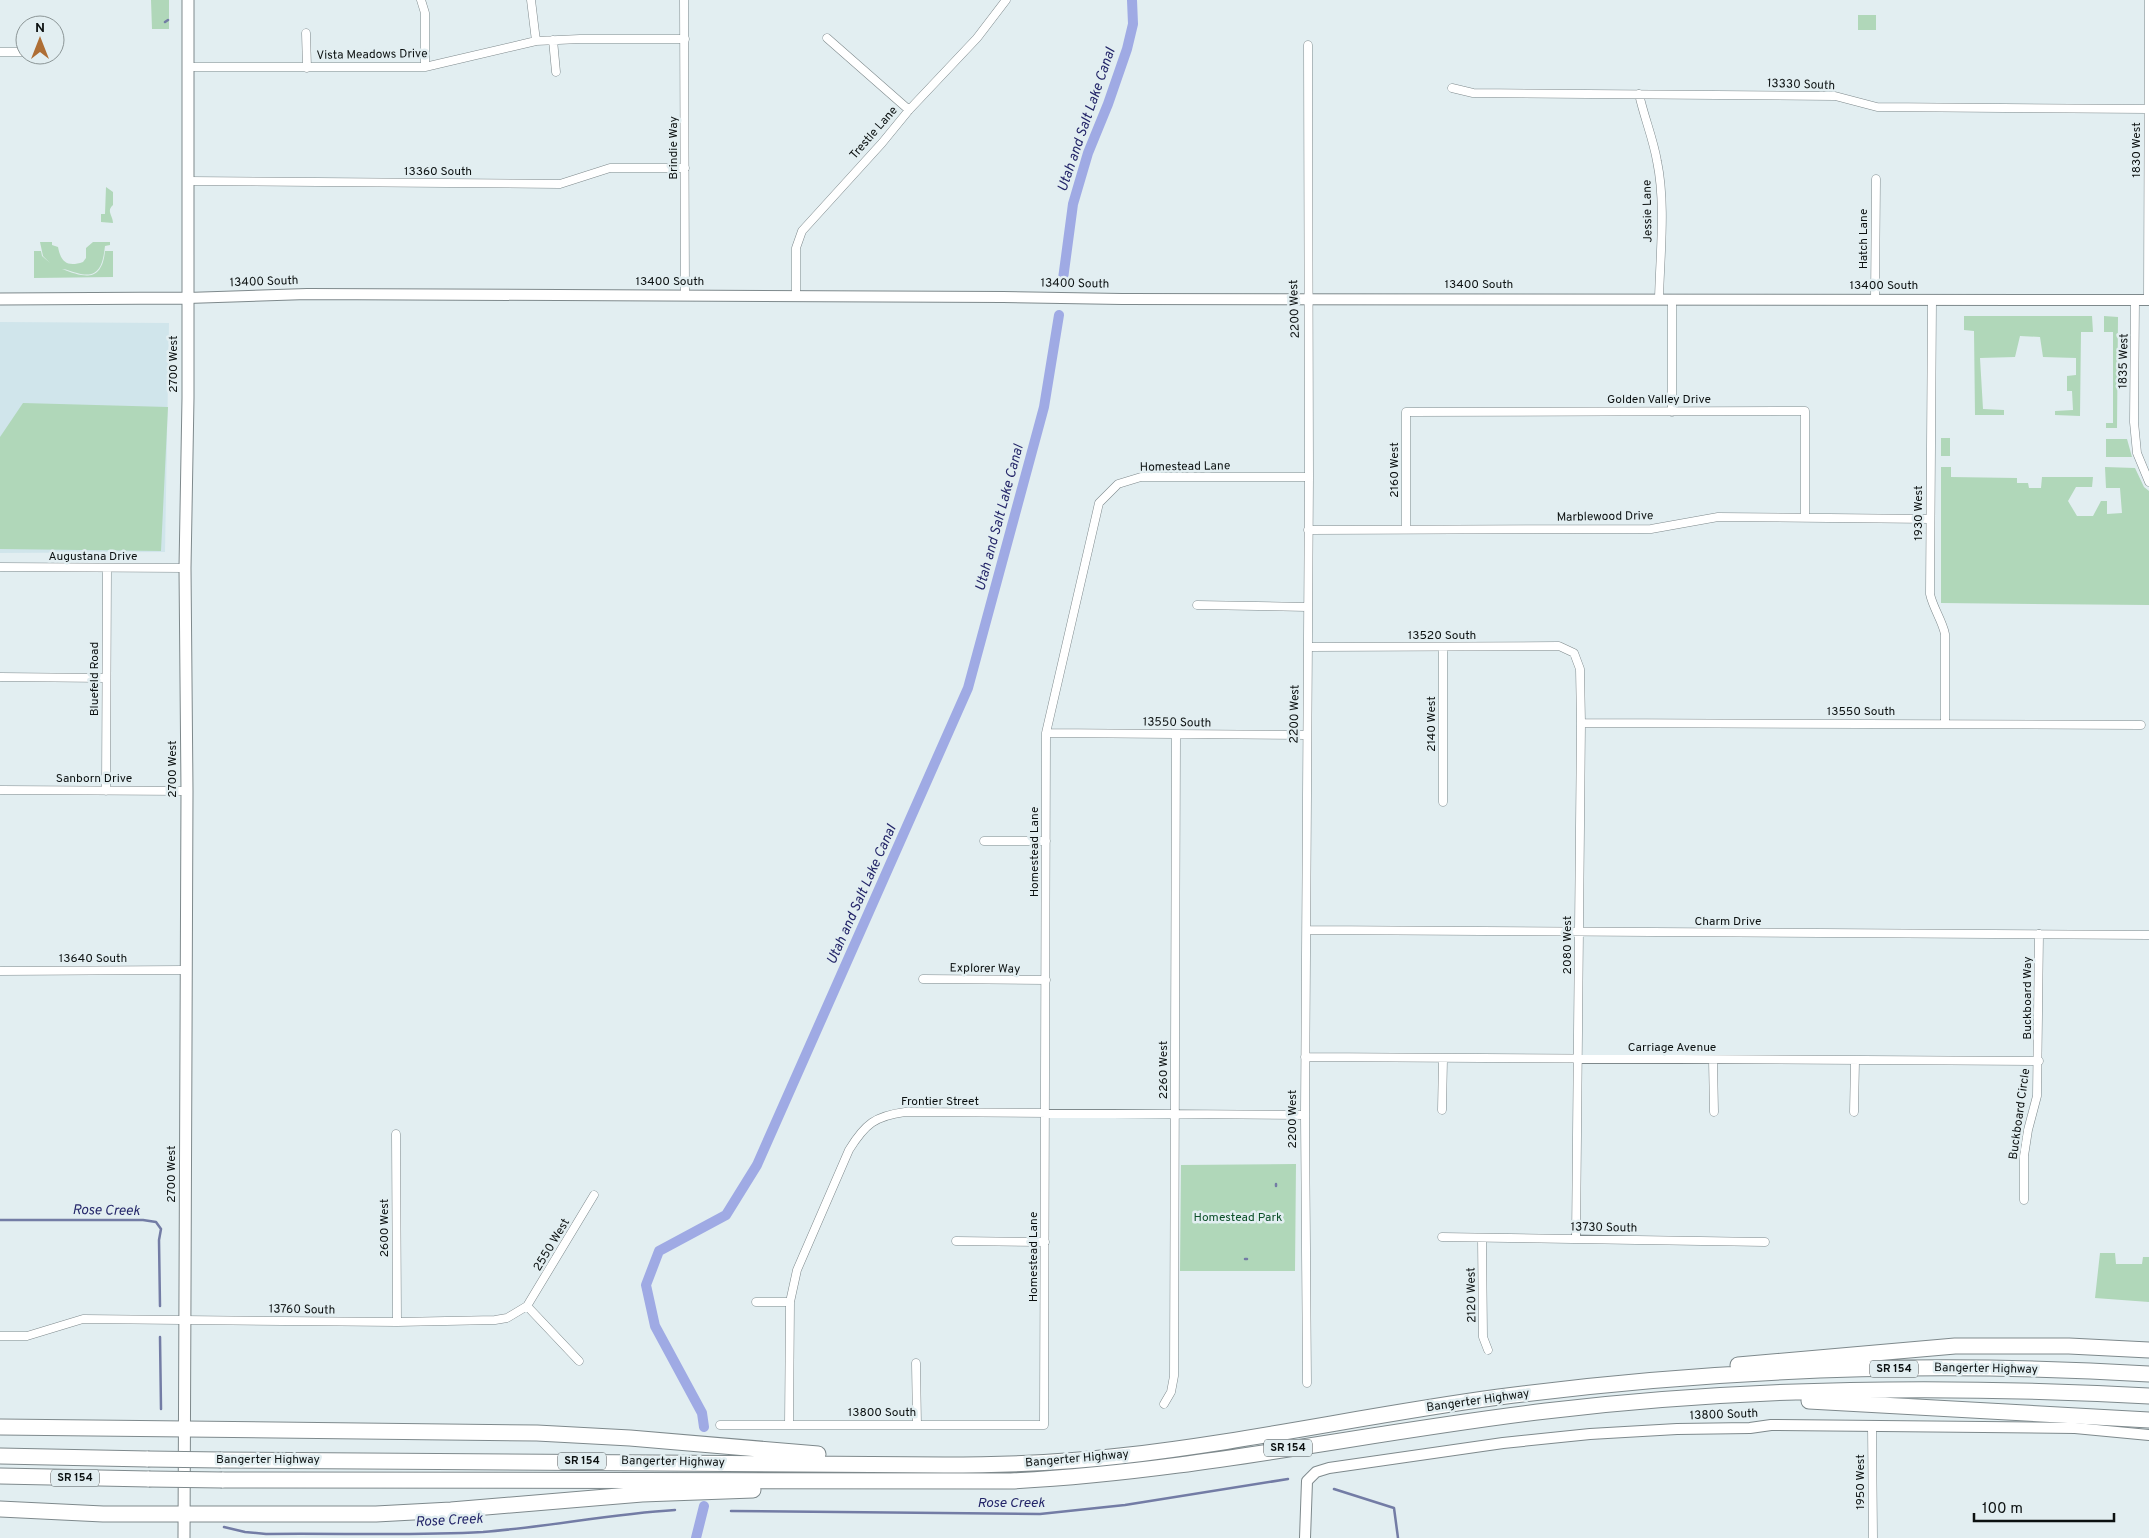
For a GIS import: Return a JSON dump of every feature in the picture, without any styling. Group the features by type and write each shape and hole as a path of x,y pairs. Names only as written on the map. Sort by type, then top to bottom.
{"highway":[{"path":"1638,1382 1738,1365 1917,1348 2030,1345 2149,1350"},
{"name":"Bangerter Highway","path":"0,1456 148,1460 944,1465 1038,1463 1129,1455 1494,1398 1638,1382 1757,1373 1859,1369 2012,1369 2149,1374"},
{"name":"Bangerter Highway","path":"0,1476 222,1480 1011,1481 1108,1474 1200,1462 1480,1419 1551,1410 1688,1398 1920,1390 2049,1391 2149,1396"},
{"path":"1688,1398 1794,1400 2149,1420"},
{"path":"0,1427 447,1431 589,1435 944,1465"},
{"path":"0,1509 80,1514 342,1515 412,1513 642,1494 746,1491 887,1481"}],"main road":[{"name":"2700 West","path":"184,1538 186,1320 185,970 188,791 185,568 188,0"},
{"name":"13400 South","path":"0,299 187,298"}],"street":[{"path":"422,0 425,67"},
{"path":"531,0 536,41"},
{"name":"Brindie Way","path":"684,0 685,295"},
{"name":"Trestle Lane","path":"796,296 796,248 802,231 977,38 1006,0"},
{"name":"1830 West","path":"2149,0 2149,300"},
{"path":"306,33 307,68"},
{"path":"827,38 910,110"},
{"name":"Vista Meadows Drive","path":"188,67 425,67 536,41 685,39"},
{"path":"553,40 556,72"},
{"name":"2200 West","path":"1307,1384 1305,1115 1309,477 1309,299 1307,285 1308,45"},
{"path":"0,52 15,52"},
{"name":"13330 South","path":"1452,88 1474,93 1835,96 1877,107 2148,109"},
{"name":"Jessie Lane","path":"1639,94 1657,160 1661,192 1659,299"},
{"name":"13360 South","path":"188,181 560,184 610,168 685,168"},
{"name":"Hatch Lane","path":"1875,300 1876,179"},
{"name":"13400 South","path":"187,298 307,294 1309,299 2149,300"},
{"path":"1672,299 1672,412"},
{"name":"1930 West","path":"1932,300 1930,594 1945,634 1945,724"},
{"name":"1835 West","path":"2135,300 2134,422 2138,453 2149,482"},
{"name":"Golden Valley Drive","path":"1406,412 1805,411 1805,518"},
{"name":"2160 West","path":"1406,412 1406,529"},
{"name":"Homestead Lane","path":"1044,1425 1046,733 1099,503 1118,484 1141,477 1309,477"},
{"name":"Marblewood Drive","path":"1308,530 1651,529 1718,517 1930,519"},
{"name":"Augustana Drive","path":"0,567 185,568"},
{"name":"Bluefeld Road","path":"106,568 106,791"},
{"path":"1197,605 1308,607"},
{"name":"13520 South","path":"1308,647 1559,646 1574,653"},
{"name":"2140 West","path":"1442,647 1443,802"},
{"name":"2080 West","path":"1574,653 1580,669 1581,723 1576,1239"},
{"path":"0,677 106,678"},
{"name":"13550 South","path":"1581,723 2140,725"},
{"name":"13550 South","path":"1046,733 1307,736"},
{"name":"2260 West","path":"1164,1404 1171,1392 1174,1376 1176,734"},
{"name":"Sanborn Drive","path":"0,790 188,791"},
{"path":"984,841 1046,841"},
{"name":"Charm Drive","path":"1307,930 2149,935"},
{"name":"Buckboard Way","path":"2039,934 2039,1062"},
{"name":"13640 South","path":"0,971 185,970"},
{"name":"Explorer Way","path":"923,979 1046,980"},
{"name":"Carriage Avenue","path":"1306,1057 2039,1062"},
{"path":"1442,1110 1443,1059"},
{"path":"1714,1060 1714,1112"},
{"path":"1854,1061 1854,1112"},
{"name":"Buckboard Circle","path":"2024,1200 2024,1156 2028,1130 2037,1096 2039,1062"},
{"name":"Frontier Street","path":"789,1425 790,1302 797,1270 849,1150 859,1132 872,1121 886,1114 905,1112 1305,1115"},
{"name":"2600 West","path":"396,1134 397,1322"},
{"name":"2550 West","path":"527,1306 594,1195"},
{"name":"13730 South","path":"1442,1237 1765,1242"},
{"name":"2120 West","path":"1482,1238 1483,1337 1488,1350"},
{"path":"956,1241 1045,1242"},
{"path":"756,1302 790,1302"},
{"path":"527,1306 579,1361"},
{"name":"13760 South","path":"0,1336 28,1336 84,1319 397,1322 495,1320 512,1315 527,1306"},
{"path":"916,1363 917,1425"},
{"name":"13800 South","path":"720,1425 1044,1425"},
{"name":"13800 South","path":"1305,1538 1307,1481 1316,1472 1329,1468 1494,1444 1590,1434 1677,1429 1750,1428 1771,1425 2080,1428 2149,1435"},
{"name":"1950 West","path":"1872,1426 1873,1538"}],"shaded area":[{"path":"0,322 169,323 165,552 0,553"}],"green space":[{"path":"151,0 169,0 169,29 152,29"},
{"path":"1858,15 1876,15 1876,30 1858,30"},
{"path":"106,187 113,192 113,205 110,211 113,223 101,222 101,214 105,214"},
{"path":"40,242 52,242 52,245 58,247 63,260 73,264 83,262 86,258 86,248 93,242 110,242 110,245 105,246 99,268 91,274 85,275 91,275 96,273 100,268 103,261 105,251 113,251 113,277 34,278 34,251 41,251 42,256 50,263 43,256"},
{"path":"1964,316 2092,316 2093,332 2081,332 2080,416 2055,415 2055,411 2073,410 2072,391 2067,391 2067,376 2076,375 2076,358 2043,357 2040,337 2020,336 2015,357 1980,358 1983,409 2004,410 2004,415 1975,415 1974,331 1964,330"},
{"path":"2104,316 2118,317 2117,428 2106,428 2106,423 2113,423 2113,332 2104,332"},
{"path":"23,403 168,407 161,551 0,549 0,437"},
{"path":"1941,438 1950,438 1950,456 1941,456"},
{"path":"2106,439 2127,439 2132,457 2106,457"},
{"path":"1941,467 1951,467 1951,477 2017,478 2017,483 2028,483 2029,488 2041,488 2042,477 2093,477 2092,487 2076,487 2068,501 2077,516 2093,516 2101,501 2107,501 2107,514 2122,513 2120,488 2106,488 2105,467 2135,468 2144,487 2149,491 2149,605 1941,603"},
{"name":"Homestead Park","path":"1296,1164 1295,1271 1180,1271 1181,1165"},
{"path":"2100,1253 2115,1253 2116,1264 2142,1264 2143,1257 2149,1257 2149,1302 2095,1298"}],"waterway":[{"name":"Utah and Salt Lake Canal","path":"1063,279 1073,204 1088,153 1108,104 1127,49 1133,24 1132,0"},
{"name":"Utah and Salt Lake Canal","path":"704,1427 702,1413 655,1326 646,1285 659,1251 726,1215 757,1165 968,688 1044,407 1059,315"},
{"name":"Rose Creek","path":"0,1220 143,1220 156,1222 161,1229 159,1240 160,1306"},
{"name":"Rose Creek","path":"160,1337 161,1409"},
{"name":"Rose Creek","path":"731,1511 1040,1514 1125,1505 1288,1479"},
{"name":"Rose Creek","path":"1334,1489 1394,1508 1398,1538"},
{"name":"Utah and Salt Lake Canal","path":"696,1538 704,1506"},
{"name":"Rose Creek","path":"224,1527 266,1534 483,1532 675,1510"}]}
